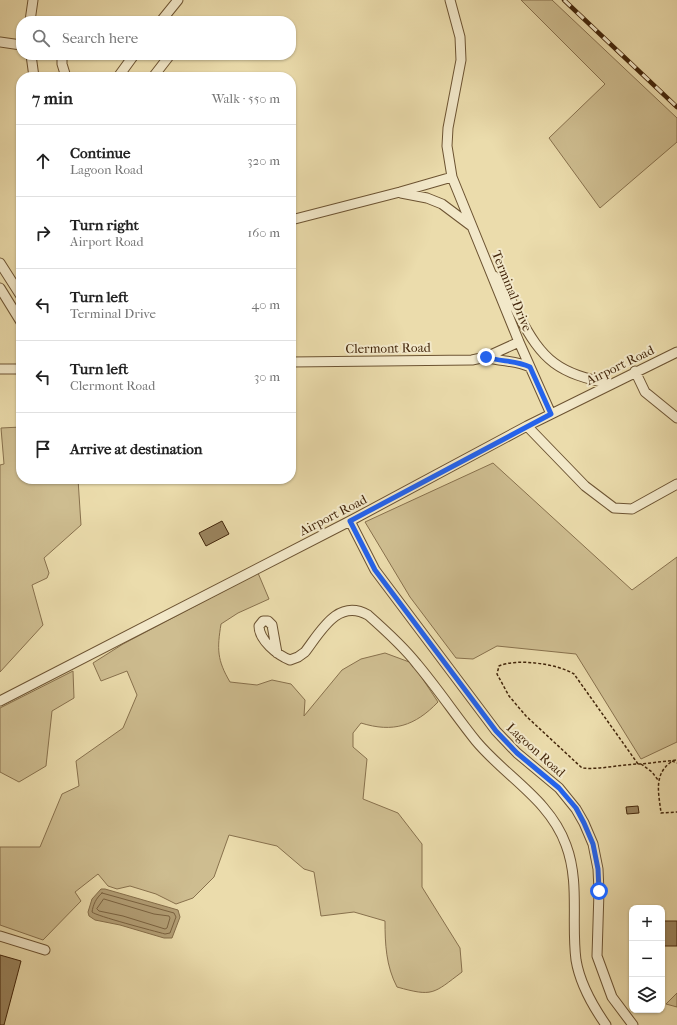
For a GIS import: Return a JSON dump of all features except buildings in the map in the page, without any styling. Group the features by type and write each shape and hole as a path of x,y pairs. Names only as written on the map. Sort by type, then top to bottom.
{"street":[{"path":"31,16 33,0"},
{"path":"165,16 178,0"},
{"name":"Terminal Drive","path":"450,0 460,37 461,60 448,128 447,146 452,177 490,273 551,414"},
{"path":"0,42 16,44"},
{"path":"32,60 33,72"},
{"path":"62,60 64,72"},
{"path":"122,72 130,60"},
{"path":"157,72 166,60"},
{"path":"296,219 452,177"},
{"path":"400,192 427,198 437,202 471,226"},
{"path":"0,263 16,288"},
{"path":"490,273 503,285 529,334 543,355 565,371 592,380 611,384"},
{"path":"0,288 16,314"},
{"name":"Clermont Road","path":"296,362 465,360 486,357 519,342"},
{"name":"Airport Road","path":"0,701 350,521 527,426 635,371 677,352"},
{"name":"Clermont Road","path":"486,357 495,360 511,360 530,367"},
{"path":"0,369 16,369"},
{"path":"635,371 645,392 677,418"},
{"path":"527,426 586,486 614,508 632,508 677,484"},
{"name":"Lagoon Road","path":"350,521 375,570 496,731 517,753 559,788 570,801 584,823 593,844 598,869 599,891 597,956 612,997 633,1025"},
{"path":"277,653 290,660 298,657 339,612 351,609 368,615 416,663 477,742 545,808 558,826 571,862 574,880 575,946 581,978 592,1003 606,1025"},
{"path":"0,936 45,950"}],"path":[{"path":"658,780 652,772 639,764 574,674 562,668 536,664 510,662 499,666 497,674 509,696 526,716 582,768 588,769 626,763 639,764 677,760"},
{"path":"672,761 677,764"},
{"path":"672,761 661,770 658,780 661,813 677,812"}],"shaded area":[{"path":"521,0 552,0 677,118 677,142 600,208 549,138 605,84"},
{"path":"16,427 16,484 78,484 81,525 44,558 49,573 47,578 32,585 43,625 0,672 0,465 4,464 1,428"},
{"path":"493,463 632,590 677,557 677,742 641,759 576,654 497,646 473,659 456,658 410,597 365,522"},
{"path":"258,573 269,599 238,613 221,624 219,641 220,661 230,682 257,685 272,680 291,684 305,700 304,716 342,670 361,659 385,653 412,663 438,702 421,717 412,722 393,727 373,726 361,723 353,733 353,747 367,759 363,799 398,813 422,844 422,887 460,948 462,972 445,985 432,992 418,992 397,987 388,963 385,938 385,921 354,912 321,916 314,872 304,869 277,846 229,835 214,877 193,898 176,904 156,894 130,886 117,889 108,886 98,874 75,892 81,901 43,940 0,925 0,847 40,847 62,794 79,786 76,761 123,728 137,695 127,671 101,681 93,663 123,644"},
{"path":"73,671 74,698 52,711 46,766 19,782 0,772 0,708"},
{"path":"677,993 677,1007 666,1004"}],"water":[{"path":"101,889 178,910 180,917 172,938 164,938 120,925 95,920 89,916 88,912 92,899"}],"railway":[{"path":"564,0 677,107"}],"route":[{"path":"486,357 495,360 511,360 521,362 530,367 551,414 350,521 375,570 496,731 517,753 559,788 576,808 593,844 598,869 599,891"}]}
